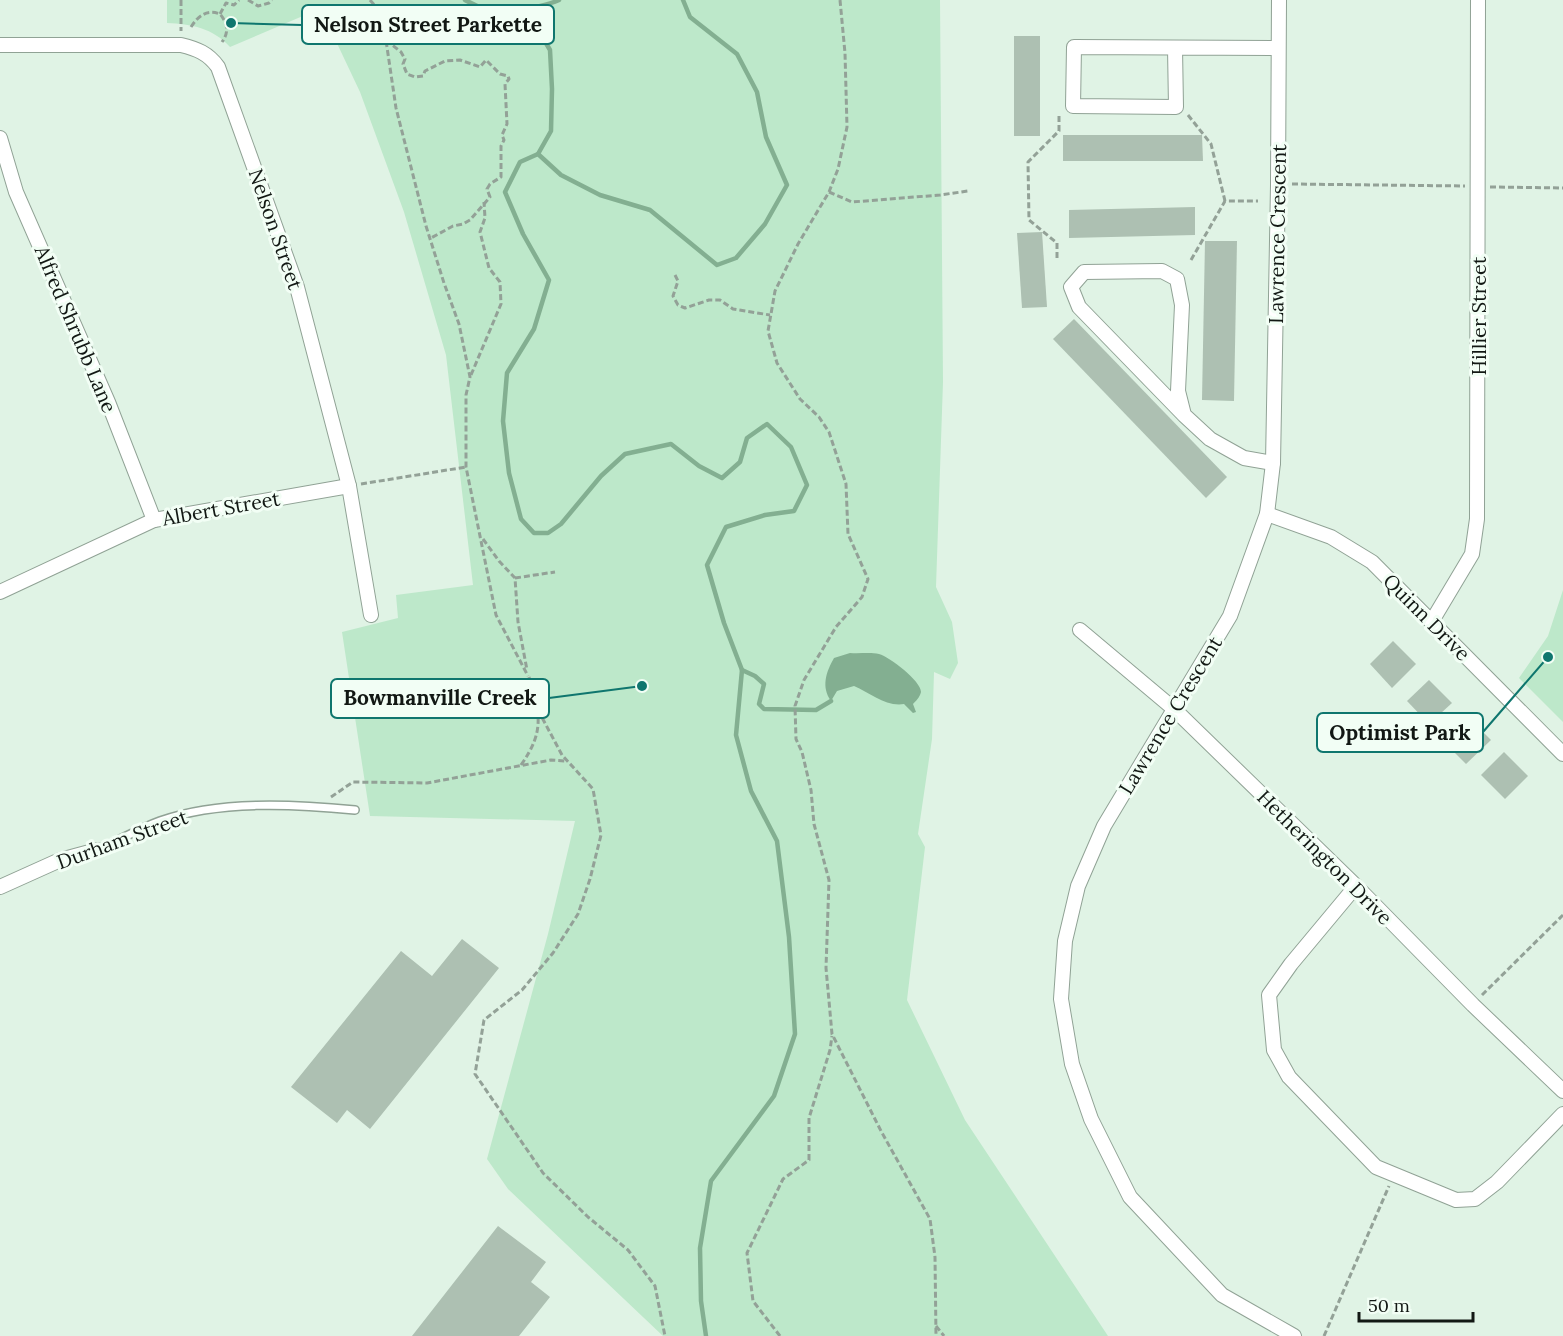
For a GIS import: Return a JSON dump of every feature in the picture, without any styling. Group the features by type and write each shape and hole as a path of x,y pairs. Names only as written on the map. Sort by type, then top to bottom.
{"street":[{"name":"Lawrence Crescent","path":"1279,0 1273,463 1268,514 1230,616 1104,826 1078,886 1065,941 1061,999 1072,1064 1091,1119 1130,1197 1222,1296 1276,1331 1294,1336"},
{"name":"Hillier Street","path":"1432,621 1472,554 1477,519 1478,0"},
{"name":"Nelson Street","path":"0,45 181,45 198,49 211,57 218,67 297,287 349,486 371,615"},
{"path":"1175,48 1176,107 1073,106 1074,47 1277,48"},
{"name":"Alfred Shrubb Lane","path":"0,138 16,192 108,402 154,520"},
{"path":"1184,415 1178,391 1182,305 1177,279 1162,271 1084,272 1071,287 1079,307 1184,415 1210,439 1244,458 1273,463"},
{"name":"Albert Street","path":"0,592 154,520 349,486"},
{"name":"Quinn Drive","path":"1268,514 1331,537 1372,562 1563,754"},
{"name":"Hetherington Drive","path":"1080,630 1174,710 1563,1091"},
{"name":"Durham Street","path":"0,887 60,860 97,850"},
{"path":"1356,886 1291,964 1269,995 1274,1050 1289,1077 1376,1167 1456,1200 1475,1199 1497,1182 1563,1114"}],"lane":[{"name":"Durham Street","path":"97,850 160,821 222,807 317,806 355,810"}],"path":[{"path":"181,0 181,45"},
{"path":"222,0 234,4 239,0"},
{"path":"248,0 258,6 272,0"},
{"path":"370,0 380,17 386,40 396,108 426,226 459,324 470,376"},
{"path":"780,1336 753,1301 747,1253 783,1179 809,1160 809,1118 830,1050 832,1034 826,968 829,880 814,824 811,790 796,739 795,706 804,680 821,650 836,627 862,597 868,579 848,534 846,484 838,456 819,417 800,399 777,363 768,331 775,291 798,244 829,192 838,169 847,127 845,53 840,0"},
{"path":"220,14 226,3"},
{"path":"191,27 200,16 211,13 220,14"},
{"path":"220,14 227,30 222,42"},
{"path":"386,40 405,59 407,74 415,77 423,76 425,71 445,62 460,60 480,67 486,60 500,74 508,76 509,79 505,84 507,124 502,135 504,140 501,147 501,177 490,184 487,189 490,196 470,220 431,238"},
{"path":"1188,115 1211,144 1226,201 1191,260"},
{"path":"1057,258 1057,243 1029,220 1028,162 1059,131 1059,116"},
{"path":"1278,184 1563,188"},
{"path":"829,192 852,202 968,191"},
{"path":"1226,201 1258,201"},
{"path":"484,202 485,218 480,231 489,268 500,282 501,304 470,376 466,395 466,467 496,615 528,676"},
{"path":"675,275 678,281 673,296 678,305 685,308 709,300 720,300 733,309 771,315"},
{"path":"349,486 466,467"},
{"path":"482,538 515,578 518,622 528,676 538,710 559,750 593,789 601,835 578,914 553,953 522,990 484,1020 475,1074 543,1173 588,1217 627,1250 655,1286 664,1336"},
{"path":"515,578 555,572"},
{"path":"522,765 534,747 538,710"},
{"path":"550,760 559,750"},
{"path":"317,806 353,782 427,783 550,760 569,762"},
{"path":"1473,1005 1563,915"},
{"path":"832,1034 881,1131 930,1219 934,1257 936,1336"},
{"path":"1324,1336 1394,1175"},
{"path":"935,1325 944,1336"}],"shaded area":[{"path":"167,0 940,0 943,382 936,587 952,622 958,663 950,679 934,672 932,739 918,834 925,847 907,1000 965,1120 1108,1336 663,1336 508,1189 487,1159 548,934 575,821 370,816 342,632 398,618 396,595 473,585 446,355 404,212 360,92 334,37 317,10 230,47 209,31 167,23"},
{"path":"1563,590 1563,722 1519,678 1548,636"},
{"path":"850,653 879,654 904,670 920,687 919,697 913,704 916,712 913,713 904,704 884,701 854,686 837,691 831,701 825,685 829,669 834,658"}],"building":[{"path":"1014,36 1040,36 1040,136 1014,136"},
{"path":"1063,135 1202,135 1203,161 1063,161"},
{"path":"1195,207 1195,235 1069,238 1069,210"},
{"path":"1042,232 1047,307 1022,308 1017,233"},
{"path":"1205,241 1237,241 1234,401 1202,400"},
{"path":"1074,319 1227,477 1206,498 1053,339"},
{"path":"1393,641 1416,664 1392,688 1370,664"},
{"path":"1429,680 1452,703 1429,724 1407,701"},
{"path":"1466,715 1491,740 1466,764 1441,739"},
{"path":"1504,752 1528,776 1505,799 1481,775"},
{"path":"462,939 499,968 370,1129 347,1110 337,1123 291,1087 401,951 432,976"},
{"path":"498,1226 546,1262 531,1282 550,1297 519,1336 412,1336"}],"waterway":[{"path":"465,0 497,13 519,11 559,0"},
{"path":"683,0 690,17 737,54 757,92 766,137 787,185 765,224 736,258 717,265 650,210 600,195 561,175 538,154 520,162 505,192 523,234 549,280 534,329 507,373 503,421 509,473 521,519 534,533 548,533 561,524 601,476 625,454 671,444 699,466 722,478 740,462 747,438 767,424 791,447 807,485 794,511 765,515 726,527 707,565 724,623 742,670 736,735 751,791 777,841 789,937 795,1034 774,1096 711,1181 700,1248 701,1301 706,1336"},
{"path":"526,9 550,50 551,131 538,154"},
{"path":"742,670 755,676 764,684 759,704 764,709 816,710 831,701"}],"place":[{"name":"Nelson Street Parkette","path":"231,23"},
{"name":"Optimist Park","path":"1548,657"},
{"name":"Bowmanville Creek","path":"642,686"}]}
